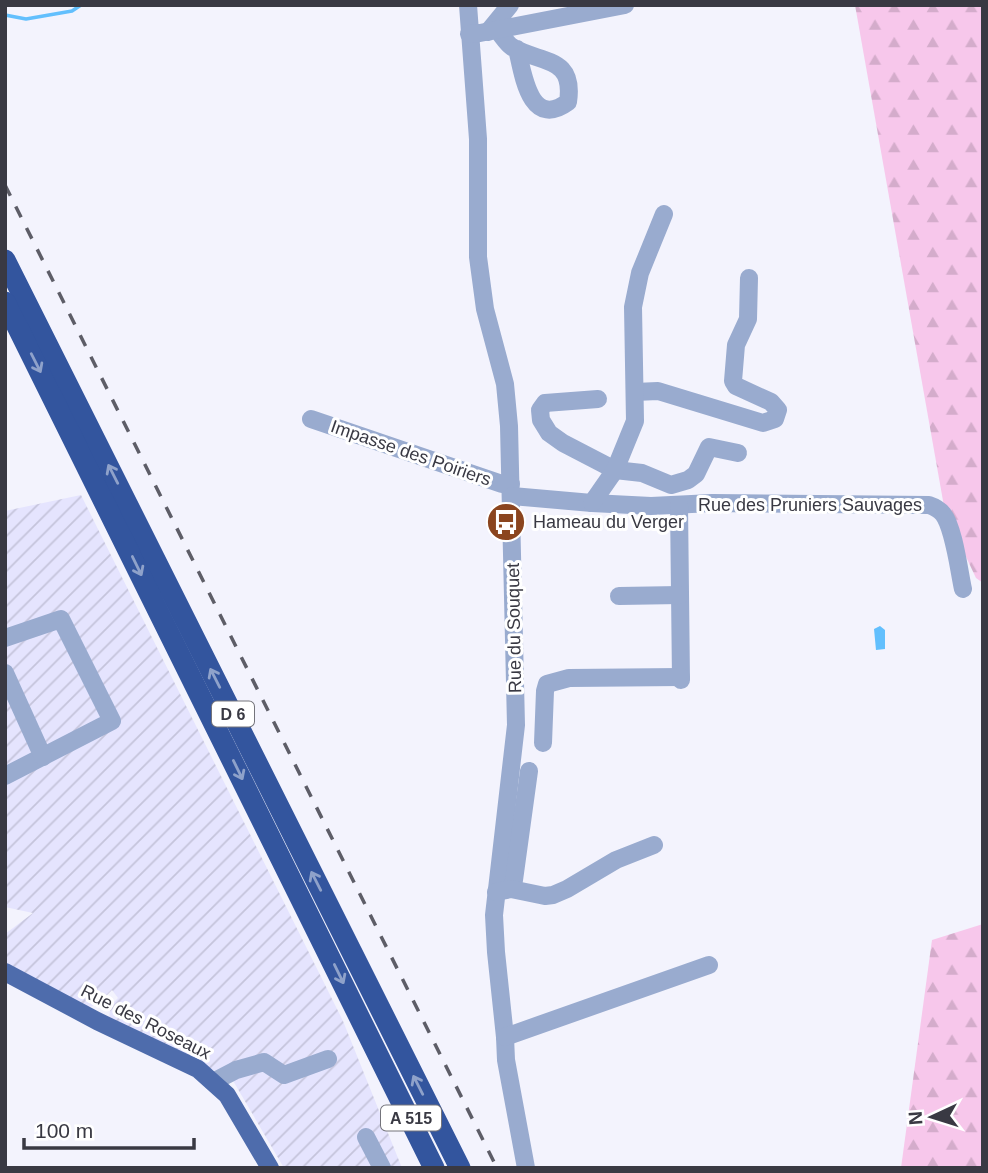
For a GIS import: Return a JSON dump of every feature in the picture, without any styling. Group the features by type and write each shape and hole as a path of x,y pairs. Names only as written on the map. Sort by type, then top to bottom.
{"highway":[{"name":"D 6","path":"5,260 460,1168"},
{"name":"D 6","path":"5,302 435,1168"}],"main road":[{"name":"Rue des Roseaux","path":"5,972 97,1021 198,1069 227,1095 270,1168"}],"street":[{"name":"Rue du Souquet","path":"468,5 478,139 478,257 485,309 505,384 509,426 516,725 503,890 494,915 506,1059 526,1168"},
{"path":"493,31 510,5"},
{"path":"470,34 618,6"},
{"path":"493,31 517,49"},
{"path":"592,503 615,470 635,421 634,307 640,273 664,214"},
{"path":"635,392 658,391 763,423 775,419 778,410 771,402 736,386 733,382 736,345 748,319 749,278"},
{"path":"598,399 545,403 540,410 541,420 549,433 562,443 615,470 642,473 671,485 688,480 696,474 709,447 738,453"},
{"name":"Impasse des Poiriers","path":"311,419 502,484 511,490"},
{"path":"651,506 653,478"},
{"name":"Rue des Pruniers Sauvages","path":"511,490 592,503 651,506 712,503 929,505 945,516 950,528 963,589"},
{"path":"543,743 547,684 569,678 681,678 679,505"},
{"path":"619,596 680,595"},
{"path":"5,638 61,620 112,721 5,776"},
{"path":"5,673 43,757"},
{"path":"503,890 514,880 529,771"},
{"path":"503,890 553,895 567,890 616,860 654,845"},
{"path":"505,1037 709,965"},
{"path":"213,1082 236,1070 264,1062 284,1075 328,1059"},
{"path":"366,1138 382,1168"}],"shaded area":[{"path":"81,495 343,1021 402,1168 284,1168 232,1079 115,1023 109,1018 111,1005 118,998 112,990 97,1005 81,1006 5,964 5,934 33,913 5,907 5,511"}],"green space":[{"path":"855,5 983,5 983,583 976,578 945,512"},
{"path":"983,924 983,1168 901,1168 932,940"}],"water":[{"path":"880,626 885,630 885,649 876,650 874,629"}],"waterway":[{"path":"5,15 26,19 72,11 81,5"}],"railway":[{"path":"5,185 497,1168"}],"place":[{"name":"Hameau du Verger","path":"506,522"}]}
